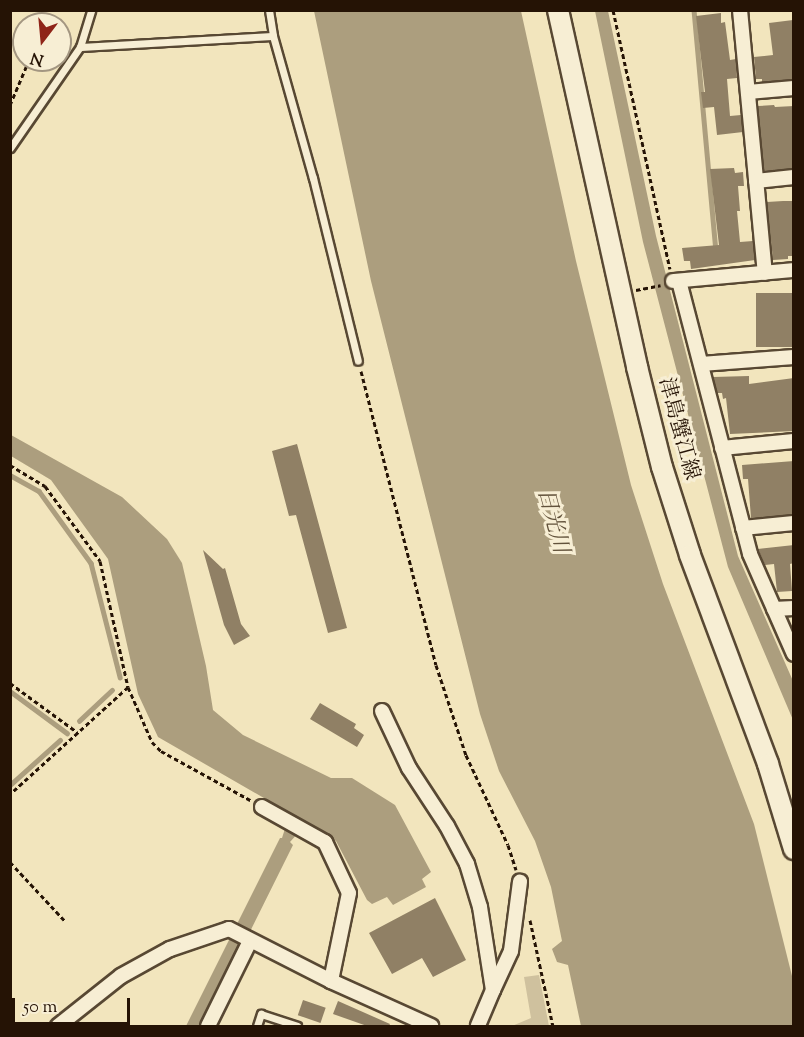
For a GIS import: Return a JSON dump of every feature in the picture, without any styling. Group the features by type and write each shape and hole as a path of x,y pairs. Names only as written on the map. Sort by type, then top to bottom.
{"main road":[{"name":"津島蟹江線","path":"558,10 637,367 662,467 690,555 768,764 794,849"}],"street":[{"path":"740,10 765,273"},
{"path":"748,92 794,88"},
{"path":"756,181 794,177"},
{"path":"794,270 676,281 701,364 750,554 794,654"},
{"path":"701,364 794,357"},
{"path":"722,448 794,441"},
{"path":"743,528 794,523"},
{"path":"774,609 794,608"},
{"path":"382,711 409,768 447,826 467,864 480,907 493,990"},
{"path":"262,807 325,842 349,893 331,981"},
{"path":"478,1026 512,951 520,882"},
{"path":"58,1026 121,976 170,949 229,929 331,981 431,1026"},
{"path":"207,1026 248,940"}],"lane":[{"path":"10,148 80,47 91,10"},
{"path":"269,10 273,36 313,178 358,361"},
{"path":"80,47 273,36"},
{"path":"257,1026 261,1014 297,1026"}],"path":[{"path":"613,10 676,281"},
{"path":"10,105 24,72"},
{"path":"358,361 436,665 466,755 508,845 520,882"},
{"path":"10,465 45,486 100,561 128,687 152,742 161,751 262,807"},
{"path":"10,683 77,732"},
{"path":"10,794 128,687"},
{"path":"10,862 66,922"},
{"path":"528,910 553,1026"}],"shaded area":[{"path":"539,975 549,1026 512,1026 531,1018 524,977"}],"water":[{"name":"日光川","path":"314,11 521,11 576,261 631,485 663,584 754,824 793,980 793,1026 581,1026 568,965 557,962 552,949 562,941 551,887 535,841 499,771 480,714 371,281"},
{"path":"595,11 608,11 656,236 738,556 793,681 793,720 728,567 643,242"},
{"path":"11,435 122,497 167,539 182,563 206,666 213,710 243,735 331,778 352,778 395,805 431,872 422,879 426,887 393,905 387,897 372,904 367,900 336,841 307,823 290,842 293,845 203,1026 186,1026 282,838 290,813 158,737 138,694 108,559 51,480 11,456"}],"building":[{"path":"721,13 721,23 725,22 730,60 736,59 737,78 727,79 730,116 741,115 743,132 717,135 714,107 703,108 701,92 705,92 696,16"},
{"path":"793,20 794,79 762,82 762,79 756,79 754,57 773,55 769,23"},
{"path":"774,105 775,107 794,106 794,168 764,171 758,106"},
{"path":"734,168 735,173 743,172 744,186 738,186 740,211 737,211 740,242 753,241 755,260 691,269 690,261 684,261 682,248 719,245 710,169"},
{"path":"794,201 794,256 788,256 788,259 773,260 767,202"},
{"path":"756,293 794,293 794,347 756,347"},
{"path":"749,376 749,384 794,378 794,431 730,434 726,398 723,399 722,393 717,393 713,377"},
{"path":"297,444 347,628 328,633 296,515 289,516 272,451"},
{"path":"794,461 794,514 751,518 748,479 743,479 742,465"},
{"path":"794,545 794,563 790,564 792,591 777,592 774,564 765,565 758,549"},
{"path":"203,550 223,569 225,568 241,624 250,636 234,645 224,625"},
{"path":"320,703 356,724 354,728 364,735 357,747 310,719"},
{"path":"435,898 466,960 433,977 422,958 392,974 369,933"},
{"path":"303,1000 326,1008 320,1023 298,1015"},
{"path":"338,1001 390,1024 389,1026 367,1026 333,1014"}],"waterway":[{"path":"694,10 716,250"},
{"path":"10,475 39,491 91,563 120,677"},
{"path":"79,721 112,690"},
{"path":"10,691 67,733"},
{"path":"10,785 60,740"}]}
